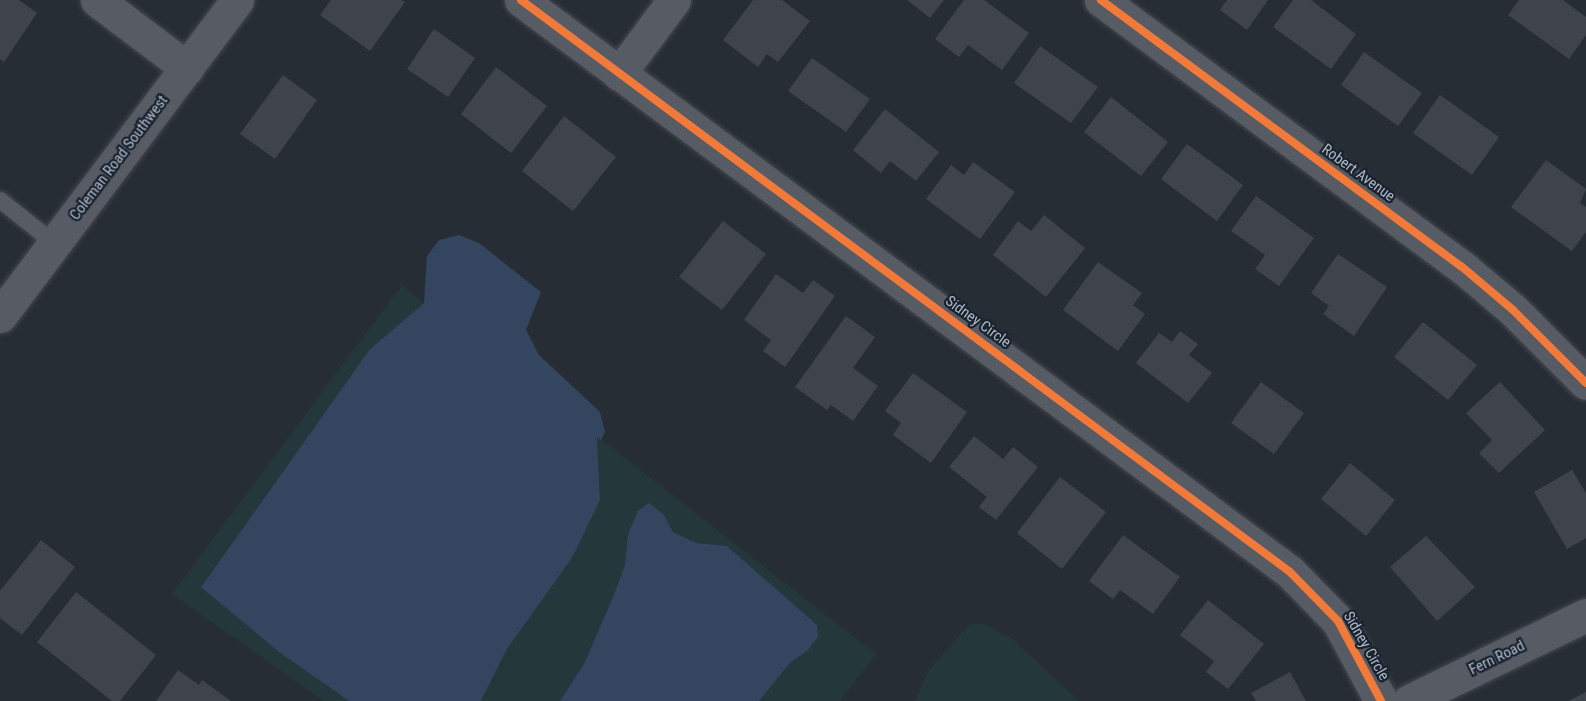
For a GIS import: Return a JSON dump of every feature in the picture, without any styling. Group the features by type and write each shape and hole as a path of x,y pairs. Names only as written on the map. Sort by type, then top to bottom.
{"street":[{"path":"96,0 187,68"},
{"name":"Coleman Road Southwest","path":"0,316 237,0"},
{"name":"Sidney Circle","path":"521,0 1290,572 1338,621 1381,701"},
{"path":"619,74 674,0"},
{"name":"Robert Avenue","path":"1101,0 1461,266 1522,318 1586,383"},
{"name":"Fern Road","path":"1409,701 1586,615"}],"lane":[{"path":"0,200 54,243"}],"green space":[{"path":"402,285 424,303 370,349 201,586 279,652 349,701 324,701 172,594"},
{"path":"597,436 876,654 840,701 759,701 789,664 808,650 776,590 727,546 696,543 673,532 664,515 628,534 625,565 612,599 585,662 560,701 481,701 507,649 572,558 600,500"},
{"path":"970,624 984,624 1014,640 1079,701 915,701 929,670"}],"water":[{"path":"459,235 479,243 541,292 526,330 539,355 600,412 605,432 601,440 597,437 600,500 572,558 507,649 481,701 349,701 279,652 201,587 370,349 424,303 427,256 439,240"},
{"path":"649,503 664,515 673,532 696,543 727,546 817,625 818,637 808,650 789,664 759,701 560,701 585,662 625,565 628,534 638,511"}],"building":[{"path":"0,0 19,0 37,13 4,62 0,59"},
{"path":"331,0 402,0 405,2 370,51 320,15"},
{"path":"753,0 782,0 810,21 778,62 767,54 758,67 723,40"},
{"path":"907,0 944,0 930,18"},
{"path":"964,0 984,0 1029,33 1002,70 968,45 959,57 935,39"},
{"path":"1227,0 1268,0 1247,30 1220,10"},
{"path":"1293,0 1311,0 1356,34 1331,69 1273,27"},
{"path":"1519,0 1563,0 1586,17 1586,35 1569,59 1508,15"},
{"path":"434,29 475,58 448,97 407,69"},
{"path":"1040,46 1098,87 1071,123 1014,83"},
{"path":"1364,52 1422,93 1398,126 1341,85"},
{"path":"812,58 870,99 846,132 788,91"},
{"path":"496,67 547,106 511,153 461,114"},
{"path":"283,75 317,100 275,159 240,134"},
{"path":"1440,95 1499,137 1472,175 1413,133"},
{"path":"1111,97 1168,142 1141,176 1084,132"},
{"path":"885,109 939,152 916,181 890,161 881,173 853,150"},
{"path":"564,116 616,157 573,211 522,171"},
{"path":"1187,144 1243,185 1217,221 1161,179"},
{"path":"1546,160 1586,189 1580,203 1586,207 1586,232 1572,251 1511,207"},
{"path":"973,162 1015,192 980,239 926,199 951,165 964,175"},
{"path":"1256,196 1314,238 1279,286 1255,269 1265,255 1231,231"},
{"path":"1044,215 1085,248 1046,297 993,255 1018,221 1031,231"},
{"path":"723,221 766,254 722,310 679,277"},
{"path":"1338,254 1387,287 1354,336 1323,314 1329,306 1311,293"},
{"path":"1098,262 1142,293 1133,305 1145,314 1118,351 1063,310"},
{"path":"776,274 803,293 813,280 835,296 785,367 763,351 771,340 744,320"},
{"path":"846,316 875,337 853,368 878,386 853,421 831,405 827,410 795,387"},
{"path":"1423,322 1477,365 1448,400 1394,357"},
{"path":"1180,331 1198,344 1189,355 1212,373 1188,403 1136,363 1159,333 1172,342"},
{"path":"913,373 967,412 931,463 893,435 901,423 885,411"},
{"path":"1261,382 1304,413 1274,454 1231,423"},
{"path":"1500,382 1545,430 1499,473 1479,453 1492,440 1466,413"},
{"path":"974,436 1003,459 1013,447 1038,467 996,520 979,507 987,497 949,467"},
{"path":"1350,463 1395,500 1366,536 1321,499"},
{"path":"1572,470 1586,493 1586,538 1567,549 1534,492"},
{"path":"1060,477 1106,512 1062,569 1017,533"},
{"path":"1123,535 1180,577 1153,614 1120,590 1113,599 1089,581"},
{"path":"1426,536 1475,587 1437,621 1390,567"},
{"path":"41,540 75,567 22,635 0,618 0,591"},
{"path":"76,592 156,655 120,701 112,701 37,642"},
{"path":"1208,600 1264,644 1228,689 1206,672 1214,661 1180,635"},
{"path":"178,670 199,685 202,680 231,701 156,701"},
{"path":"1290,672 1306,701 1256,701 1251,693"},
{"path":"1586,692 1586,701 1568,701"}],"cycle path":[{"path":"521,0 1290,572 1338,621 1381,701"},
{"path":"1101,0 1461,266 1513,310 1586,383"}]}
